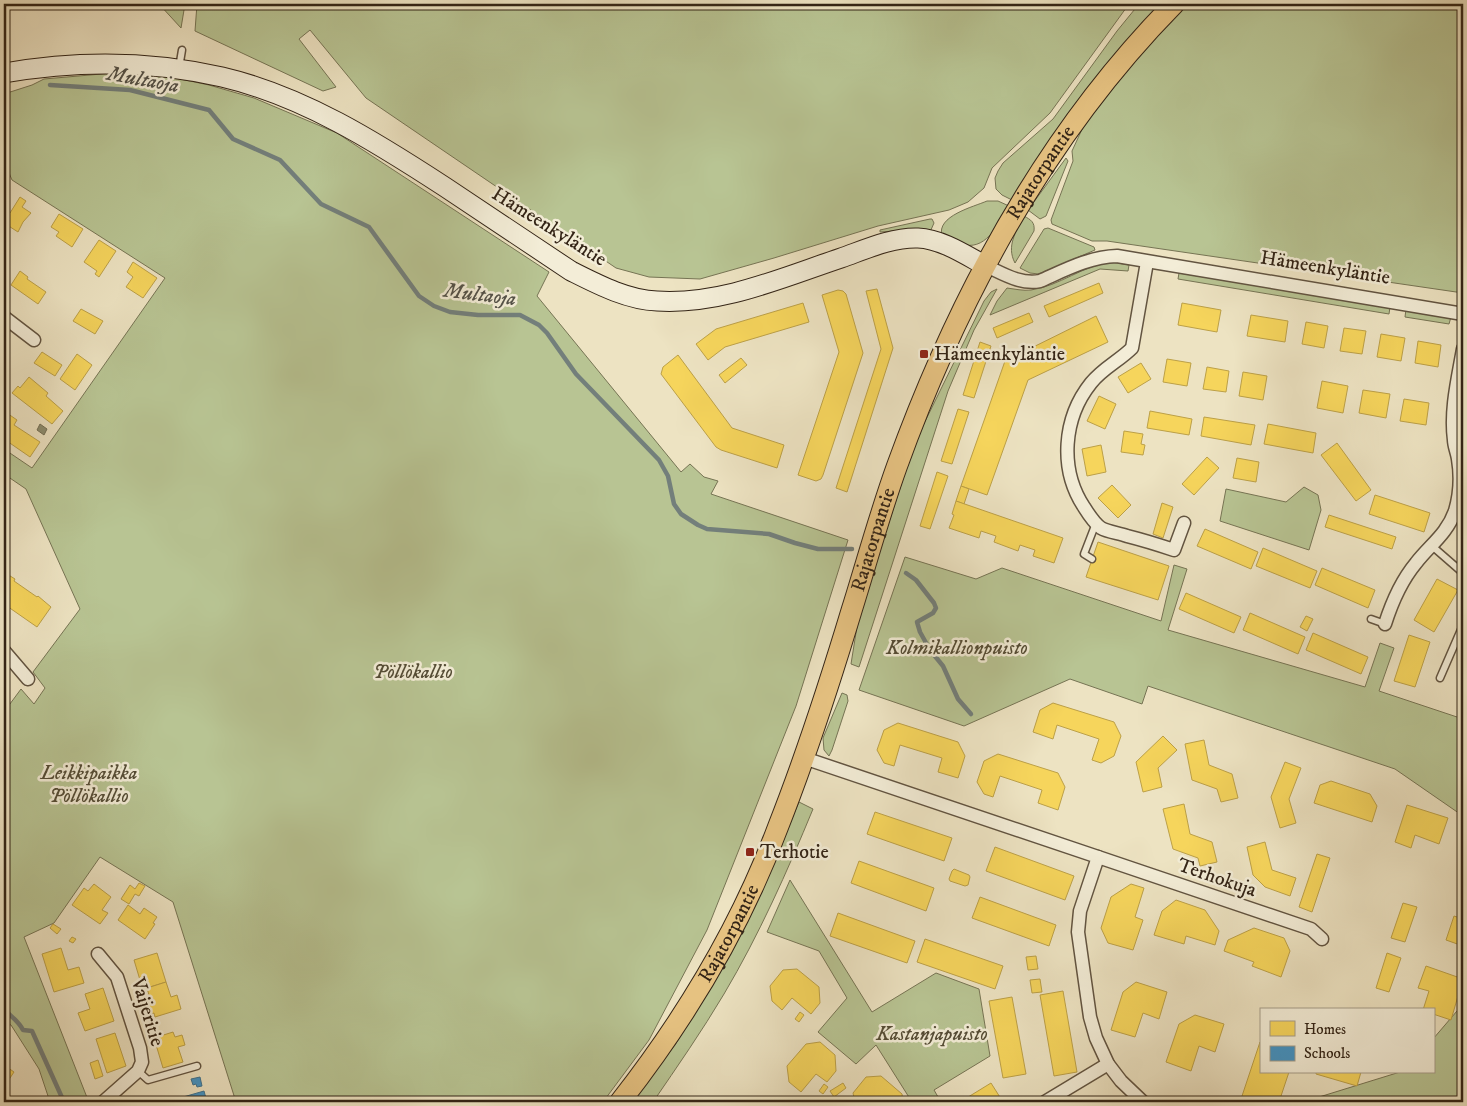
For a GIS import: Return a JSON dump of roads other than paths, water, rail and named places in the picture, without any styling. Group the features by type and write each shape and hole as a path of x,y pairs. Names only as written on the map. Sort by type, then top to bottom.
{"main road":[{"name":"Rajatorpantie","path":"620,1102 653,1060 719,953 758,876 778,830 804,758 896,467 948,337 984,265 1014,212 1078,117 1126,55 1174,4"}],"street":[{"name":"Hämeenkyläntie","path":"4,73 41,67 103,63 134,64 179,69 223,77 263,90 312,110 349,128 392,153 571,271 595,283 639,298 656,301 688,301 715,298 746,290 863,250 892,242 917,238 937,241 1017,280 1031,283 1090,260 1106,256 1117,256 1463,314"},
{"path":"1147,262 1132,348 1100,373 1090,384 1073,415 1068,434 1067,452 1072,486 1081,502 1096,523 1102,528 1174,550 1184,523"},
{"path":"4,317 34,340"},
{"path":"1385,624 1392,601 1407,576 1416,563 1446,530 1454,514 1461,478 1454,440 1463,349"},
{"path":"4,651 28,679"},
{"path":"804,758 1098,856 1080,910 1078,932 1090,1017 1096,1038 1108,1064 1121,1081 1143,1102"},
{"name":"Terhokuja","path":"1098,856 1311,929 1322,938"},
{"name":"Vaijeritie","path":"98,954 117,977 140,1048 142,1062 138,1071 103,1102"},
{"path":"1045,1102 1108,1064"}],"lane":[{"path":"179,69 182,50"},
{"path":"1092,558 1084,554 1096,523"},
{"path":"1432,546 1463,573"},
{"path":"1371,620 1385,624"},
{"path":"1440,678 1463,624"},
{"path":"138,1071 148,1080 197,1066"}],"waterway":[{"name":"Multaoja","path":"50,85 130,90 209,110 233,139 280,160 321,204 369,227 419,296 434,306 450,312 478,315 520,315 539,325 547,333 576,374 659,460 668,476 674,504 681,514 707,529 769,534 818,549 852,549"},
{"name":"Multaoja","path":"906,573 916,580 934,603 936,608 933,613 917,622 920,632 930,650 943,666 958,699 971,714"},
{"path":"4,1009 17,1021 23,1030 32,1031 64,1102"}],"place":[{"name":"Hämeenkyläntie","path":"924,354"},
{"name":"Terhotie","path":"750,852"}],"park label":[{"name":"Kolmikallionpuisto","path":"957,648"},
{"name":"Pöllökallio","path":"413,672"},
{"name":"Leikkipaikka Pöllökallio","path":"89,784"},
{"name":"Kastanjapuisto","path":"932,1034"}]}
